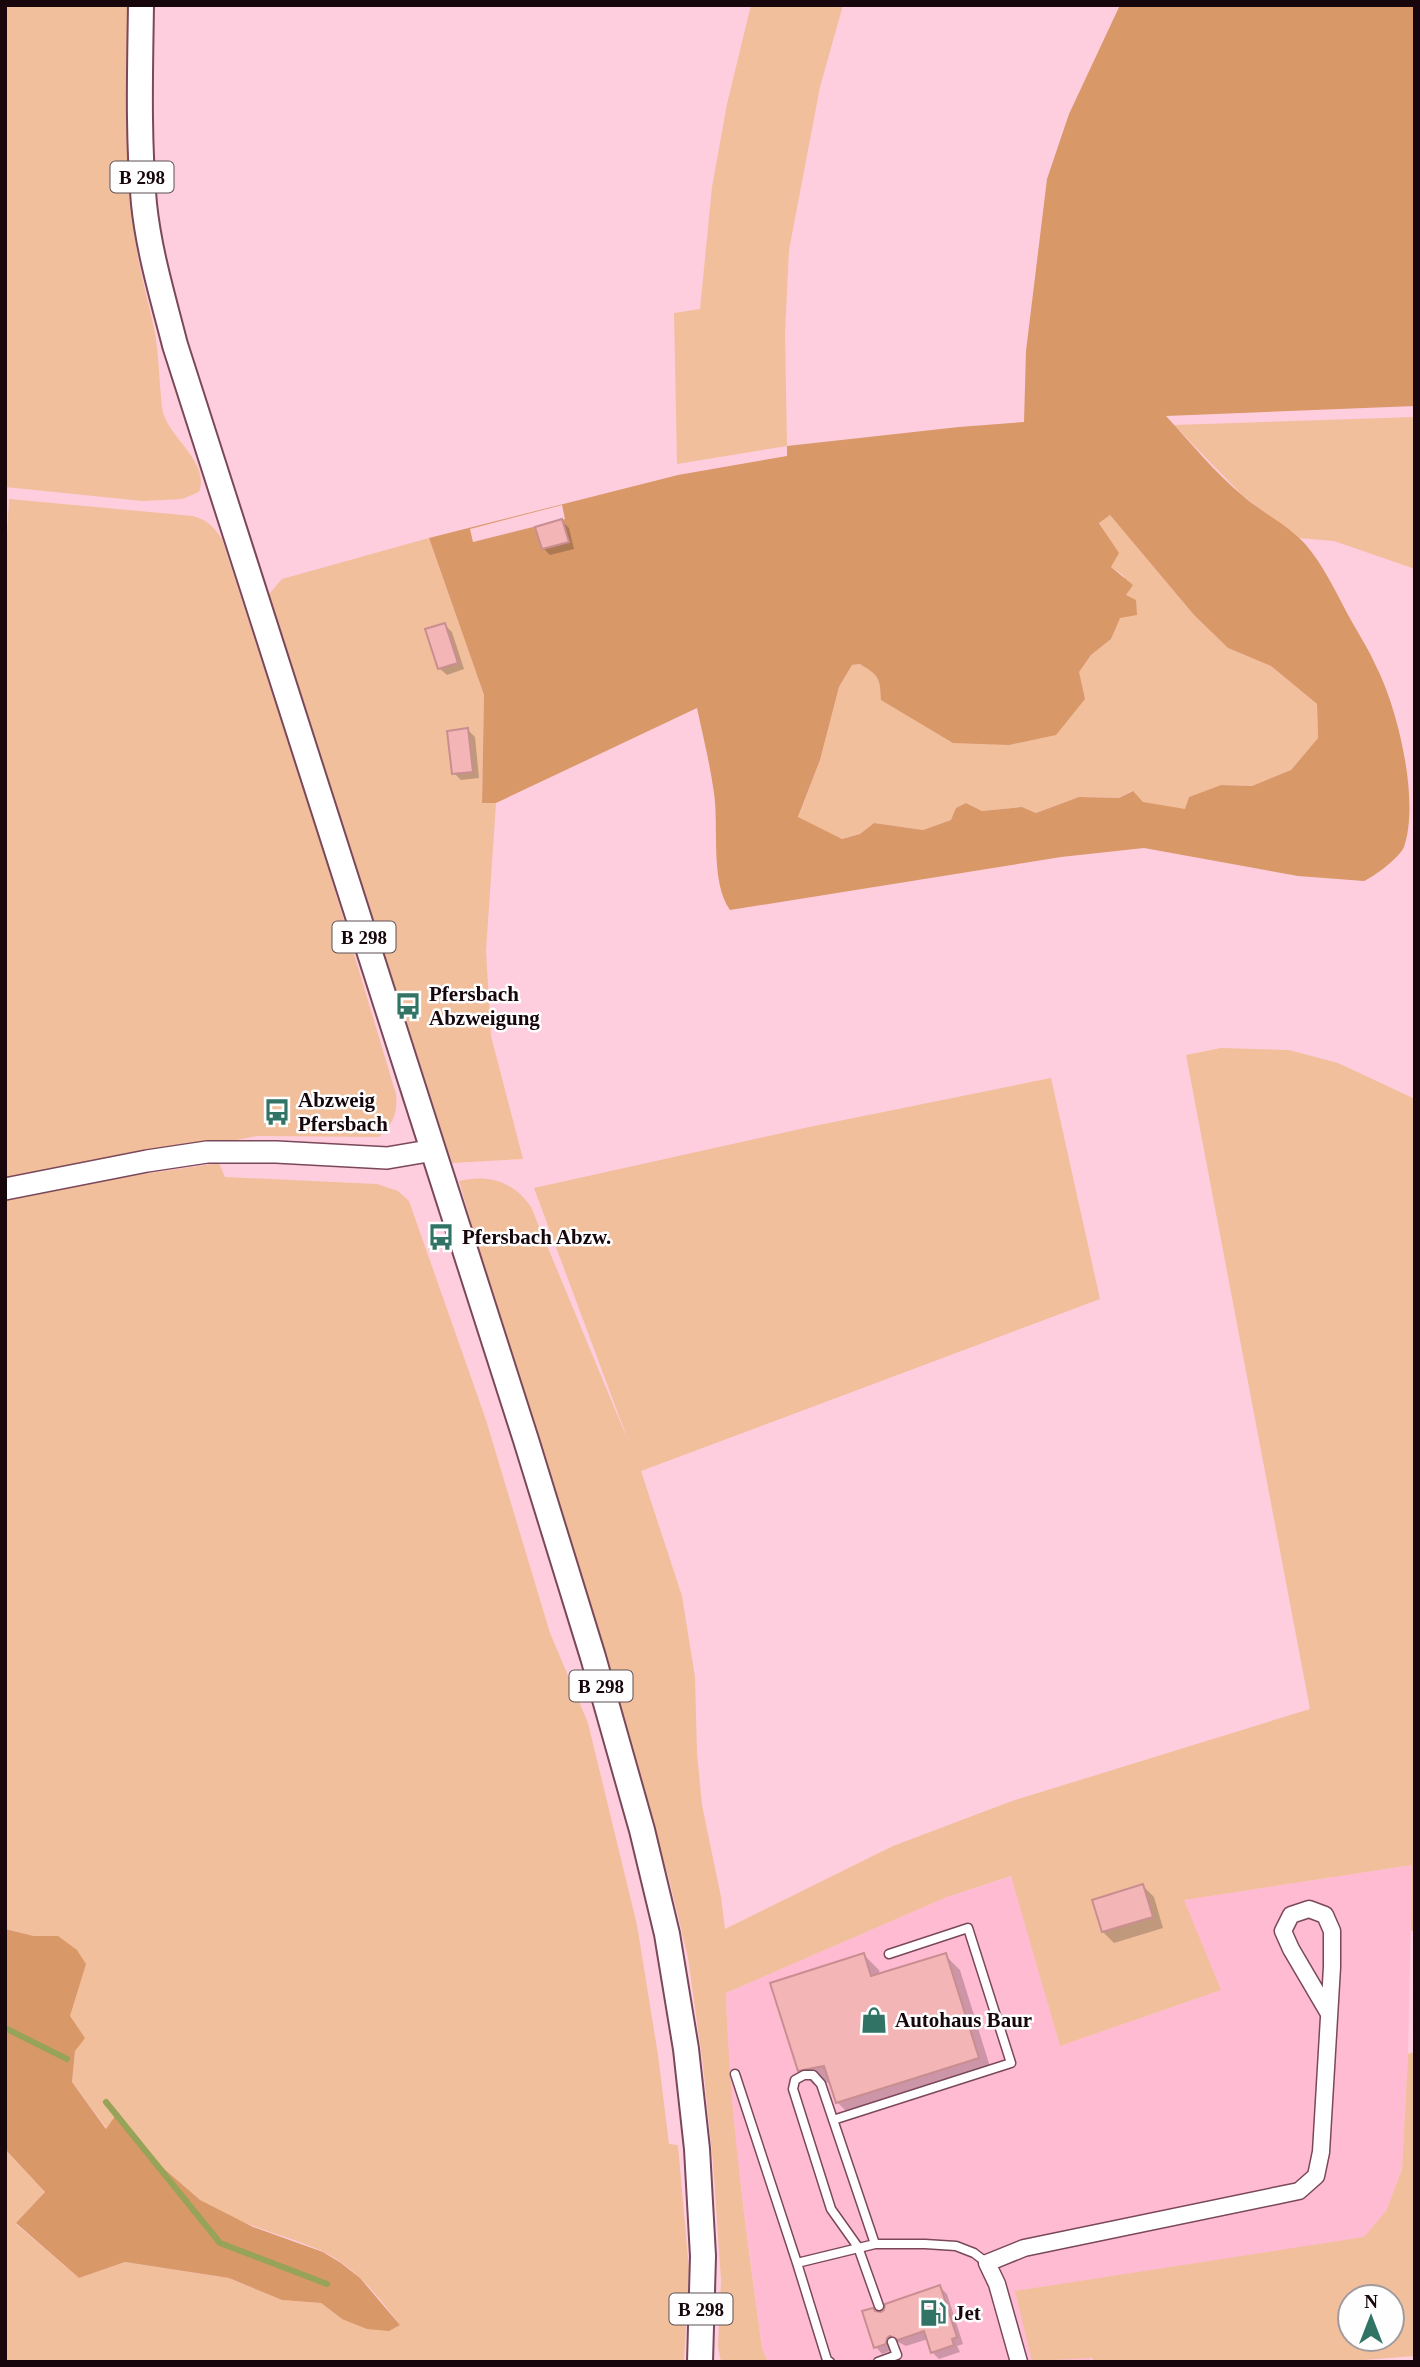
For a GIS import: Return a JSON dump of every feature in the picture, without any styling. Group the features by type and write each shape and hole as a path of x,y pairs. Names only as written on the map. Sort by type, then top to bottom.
{"main road":[{"name":"B 298","path":"141,5 140,149 145,205 153,261 175,345 434,1150 593,1657 642,1830 667,1934 686,2049 697,2149 703,2256 700,2362"},
{"path":"5,1189 207,1152 289,1152 387,1158 434,1150"}],"street":[{"path":"1019,2362 997,2284 987,2263 1024,2248 1299,2191 1316,2176 1321,2152 1328,2012 1332,1931 1325,1915 1308,1909 1291,1914 1283,1930 1291,1949 1328,2012"}],"lane":[{"path":"833,2120 1011,2063 968,1928 889,1954"},
{"path":"735,2074 827,2360 830,2362"},
{"path":"875,2244 818,2078 804,2075 795,2080 793,2089 796,2102 831,2209 858,2248 879,2306"},
{"path":"797,2263 875,2244 925,2244 956,2246 974,2253 987,2263"},
{"path":"878,2362 897,2355 892,2342"}],"shaded area":[{"path":"5,5 129,5 128,155 136,245 156,338 165,418 193,459 201,481 199,492 182,499 143,501 5,487"},
{"path":"751,5 843,5 820,87 789,250 785,333 787,446 677,464 674,313 700,309 712,187 727,104"},
{"path":"1120,5 1415,5 1415,406 1166,416 1233,487 1306,545 1323,569 1369,651 1384,683 1399,729 1408,780 1408,828 1404,847 1397,856 1364,881 1298,876 1144,848 1061,857 730,910 717,870 714,793 697,708 496,803 482,803 484,695 429,538 678,475 787,456 787,446 1024,422 1026,351 1047,179 1069,114","holes":["562,505 565,519 473,542 470,529","1110,515 1194,615 1228,648 1271,666 1317,704 1318,738 1291,770 1252,786 1221,785 1189,797 1185,809 1143,802 1133,791 1119,798 1079,797 1036,813 1022,807 982,811 966,803 956,808 951,820 923,830 874,823 860,834 842,839 798,817 820,760 839,687 852,665 860,664 875,675 879,682 881,700 953,743 1009,745 1056,735 1085,699 1079,672 1091,655 1111,639 1120,618 1137,615 1136,600 1126,595 1133,585 1111,567 1119,553 1099,523"]},
{"path":"1415,417 1415,569 1334,541 1298,538 1242,495 1174,425"},
{"path":"9,499 193,516 210,525 222,539 322,847 396,1094 394,1118 379,1137 257,1136 5,1183 5,571"},
{"path":"1110,515 1194,615 1228,648 1271,666 1317,704 1318,738 1291,770 1252,786 1221,785 1189,797 1185,810 1142,802 1132,791 1119,798 1079,797 1036,813 1022,807 982,811 966,803 951,820 923,830 874,823 860,834 842,839 798,818 820,760 839,687 852,665 860,664 875,675 882,700 953,742 1085,699 1078,672 1091,655 1111,639 1126,595 1124,576 1111,567 1118,553 1099,522"},
{"path":"429,538 484,695 482,802 496,803 486,951 491,1036 523,1159 452,1163 269,603 269,594 282,579"},
{"path":"1221,1048 1289,1050 1338,1063 1415,1099 1415,1931 1411,1931 1412,1865 1184,1900 1221,1990 1060,2046 1011,1876 947,1897 726,1993 739,2171 762,2348 768,2362 721,2362 718,2347 721,2280 713,2163 688,1958 669,1879 630,1746 533,1434 459,1181 480,1178 499,1182 517,1191 531,1207 629,1443 534,1188 809,1127 1051,1078 1100,1299 641,1471 682,1596 695,1677 697,1753 702,1805 725,1929 893,1846 1012,1801 1310,1709 1186,1055"},
{"path":"219,1163 225,1177 377,1184 398,1191 409,1201 486,1420 550,1633 588,1723 637,1925 669,2144 678,2145 689,2270 684,2362 5,2362 5,2149 45,2192 16,2224 79,2278 125,2262 229,2278 282,2300 321,2303 342,2319 400,2325 365,2283 334,2257 228,2216 198,2199 155,2159 118,2113 107,2129 72,2082 75,2051 58,1936 34,1936 5,1929 5,1200 122,1177"},
{"path":"1412,1865 1408,2054 1402,2168 1386,2211 1364,2238 1016,2291 1094,2362 768,2362 762,2348 735,2144 728,2063 726,1993 947,1897 1012,1876 1060,2046 1221,1990 1183,1900"},
{"path":"5,1929 34,1936 58,1936 77,1950 86,1964 70,2016 85,2038 75,2051 72,2082 106,2129 118,2112 148,2155 200,2200 253,2227 323,2252 341,2263 360,2278 400,2325 389,2331 367,2329 342,2319 321,2303 282,2300 229,2278 125,2262 79,2278 16,2223 45,2192 5,2149"},
{"path":"1415,2052 1415,2356 1338,2362 1094,2362 1092,2358 1032,2361 1015,2291 1364,2237 1386,2211 1402,2169 1408,2054"}],"building":[{"path":"562,519 569,542 542,549 535,527"},
{"path":"445,623 458,663 438,669 425,629"},
{"path":"468,728 473,772 452,774 447,731"},
{"path":"1143,1884 1153,1917 1102,1932 1092,1900"},
{"name":"Autohaus Baur","path":"864,1953 871,1976 946,1953 979,2058 836,2103 824,2066 798,2071 770,1983"},
{"path":"940,2285 957,2337 952,2339 954,2345 931,2353 924,2331 898,2340 890,2336 886,2344 874,2348 862,2311 873,2308 881,2312 885,2304"}],"waterway":[{"path":"5,2028 67,2059"},
{"path":"106,2102 220,2243 327,2284"}],"place":[{"name":"Pfersbach Abzweigung","path":"408,1006"},
{"name":"Abzweig Pfersbach","path":"277,1112"},
{"name":"Pfersbach Abzw.","path":"441,1237"},
{"name":"Autohaus Baur","path":"874,2020"},
{"name":"Jet","path":"933,2313"}]}
